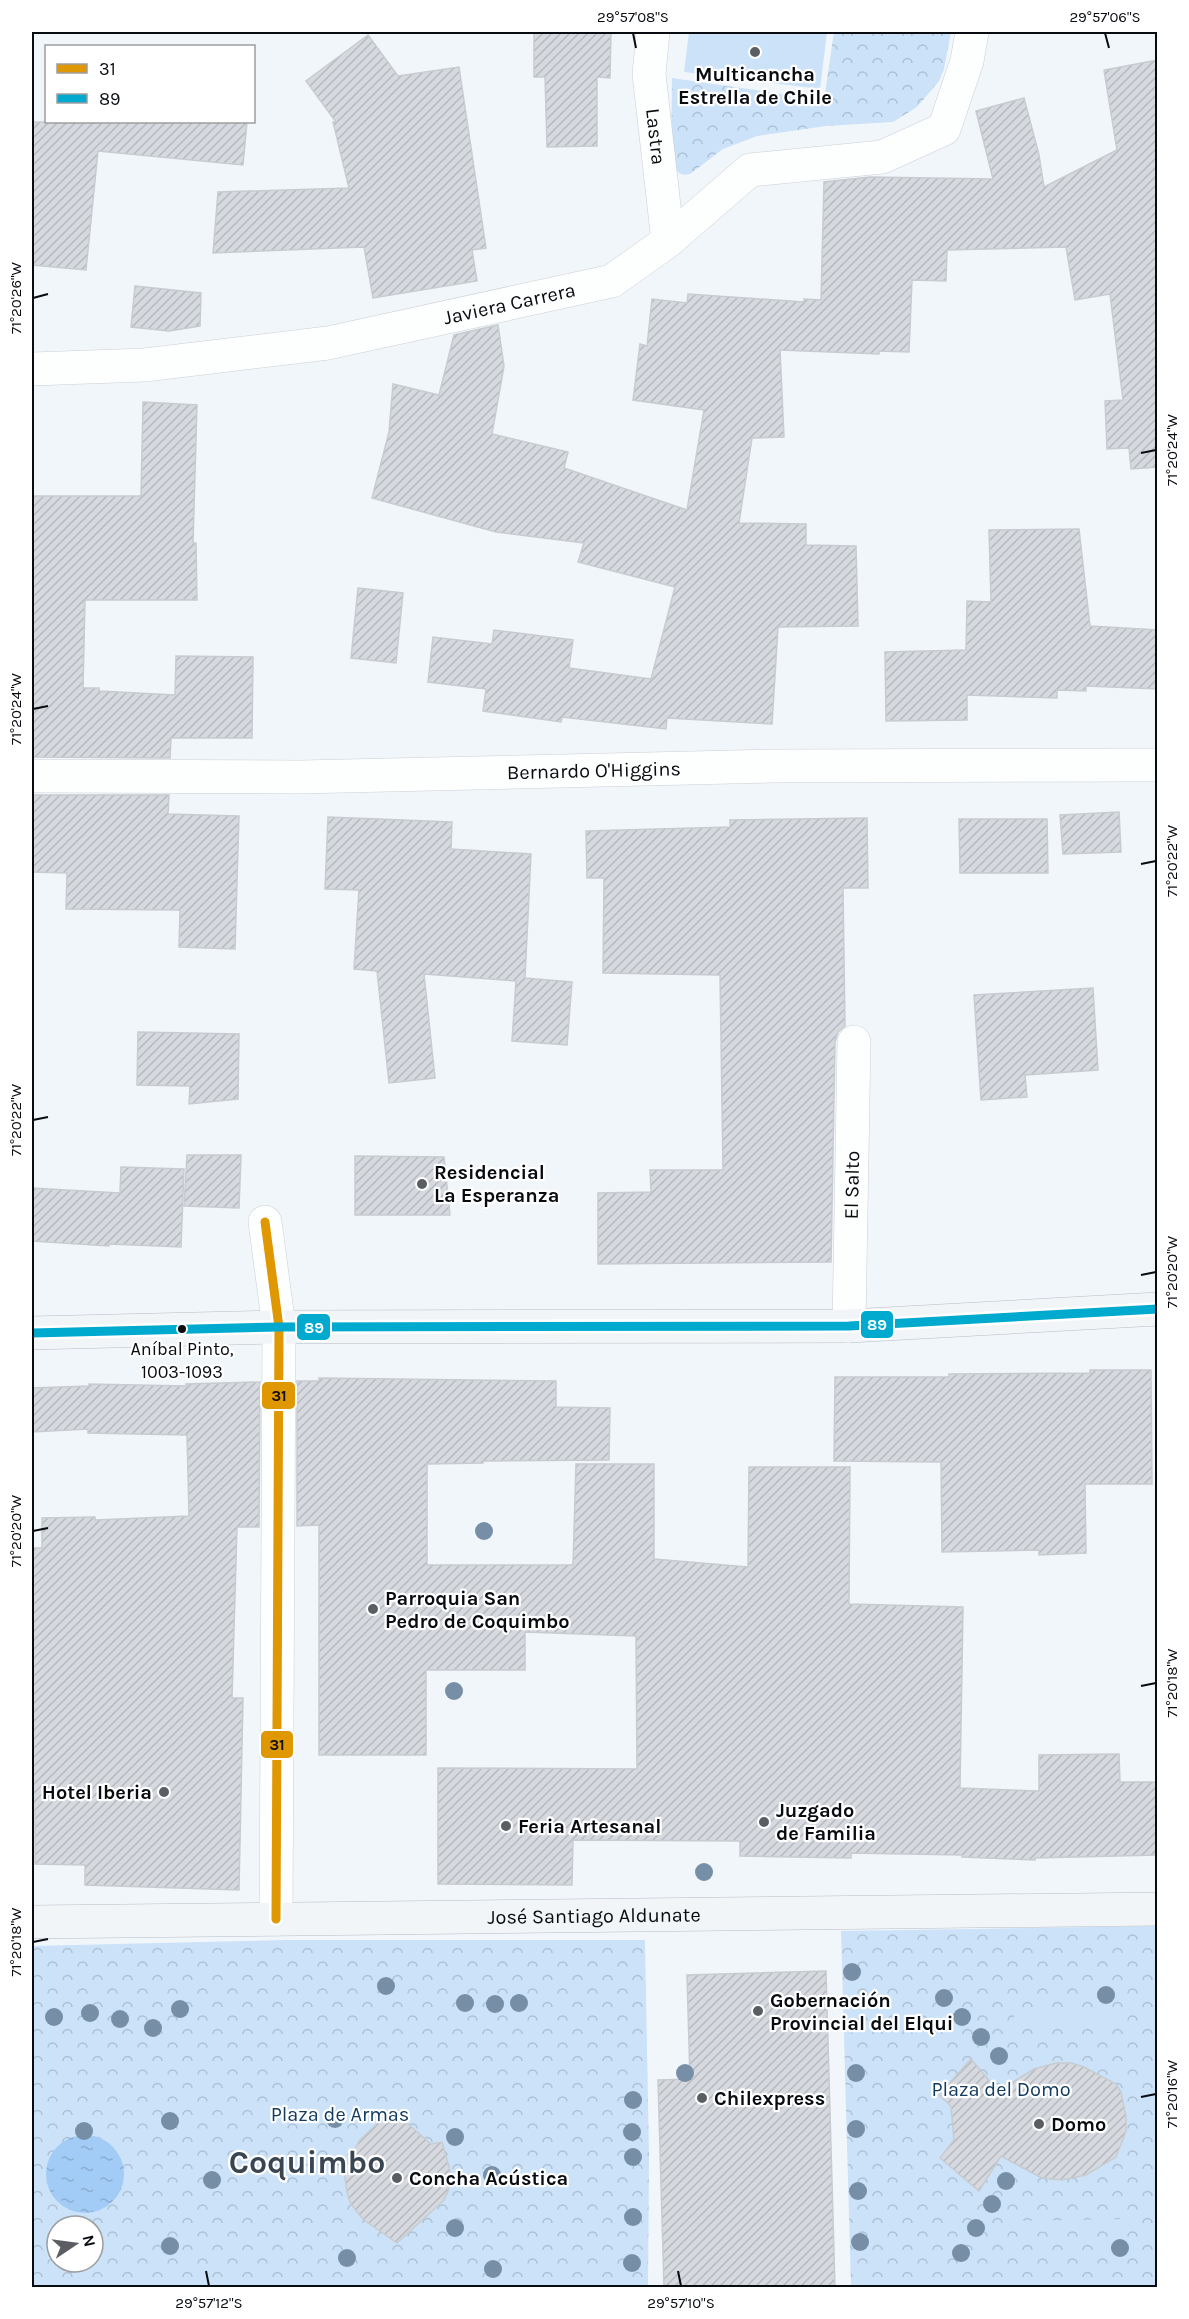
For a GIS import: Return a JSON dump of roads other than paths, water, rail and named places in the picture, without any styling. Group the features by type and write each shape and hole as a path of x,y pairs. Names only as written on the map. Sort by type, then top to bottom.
{"main road":[{"path":"32,1333 279,1327 849,1326 1158,1309"},
{"name":"José Santiago Aldunate","path":"32,1922 1158,1910"}],"street":[{"name":"Lastra","path":"653,32 649,74 668,241"},
{"name":"Javiera Carrera","path":"32,369 145,365 328,343 612,281 668,241 750,170 882,157 944,129 967,61 972,32"},
{"name":"Bernardo O'Higgins","path":"32,776 301,777 774,766 1158,765"},
{"name":"El Salto","path":"849,1326 854,1042"},
{"path":"265,1222 279,1327 276,1919"}],"water":[{"path":"85,2135 100,2138 112,2147 121,2159 124,2174 121,2189 112,2201 100,2210 85,2213 70,2210 58,2201 49,2189 46,2174 49,2159 58,2147 70,2138"}],"place":[{"name":"Multicancha Estrella de Chile","path":"755,52"},
{"name":"Residencial La Esperanza","path":"422,1184"},
{"name":"Aníbal Pinto, 1003-1093","path":"182,1329"},
{"name":"Parroquia San Pedro de Coquimbo","path":"373,1609"},
{"name":"Hotel Iberia","path":"164,1792"},
{"name":"Juzgado de Familia","path":"764,1822"},
{"name":"Feria Artesanal","path":"506,1826"},
{"name":"Gobernación Provincial del Elqui","path":"758,2011"},
{"name":"Chilexpress","path":"702,2098"},
{"name":"Domo","path":"1039,2124"},
{"name":"Concha Acústica","path":"397,2178"}],"district":[{"name":"Coquimbo","path":"307,2162"}],"park label":[{"name":"Plaza del Domo","path":"1001,2089"},
{"name":"Plaza de Armas","path":"340,2114"}]}
